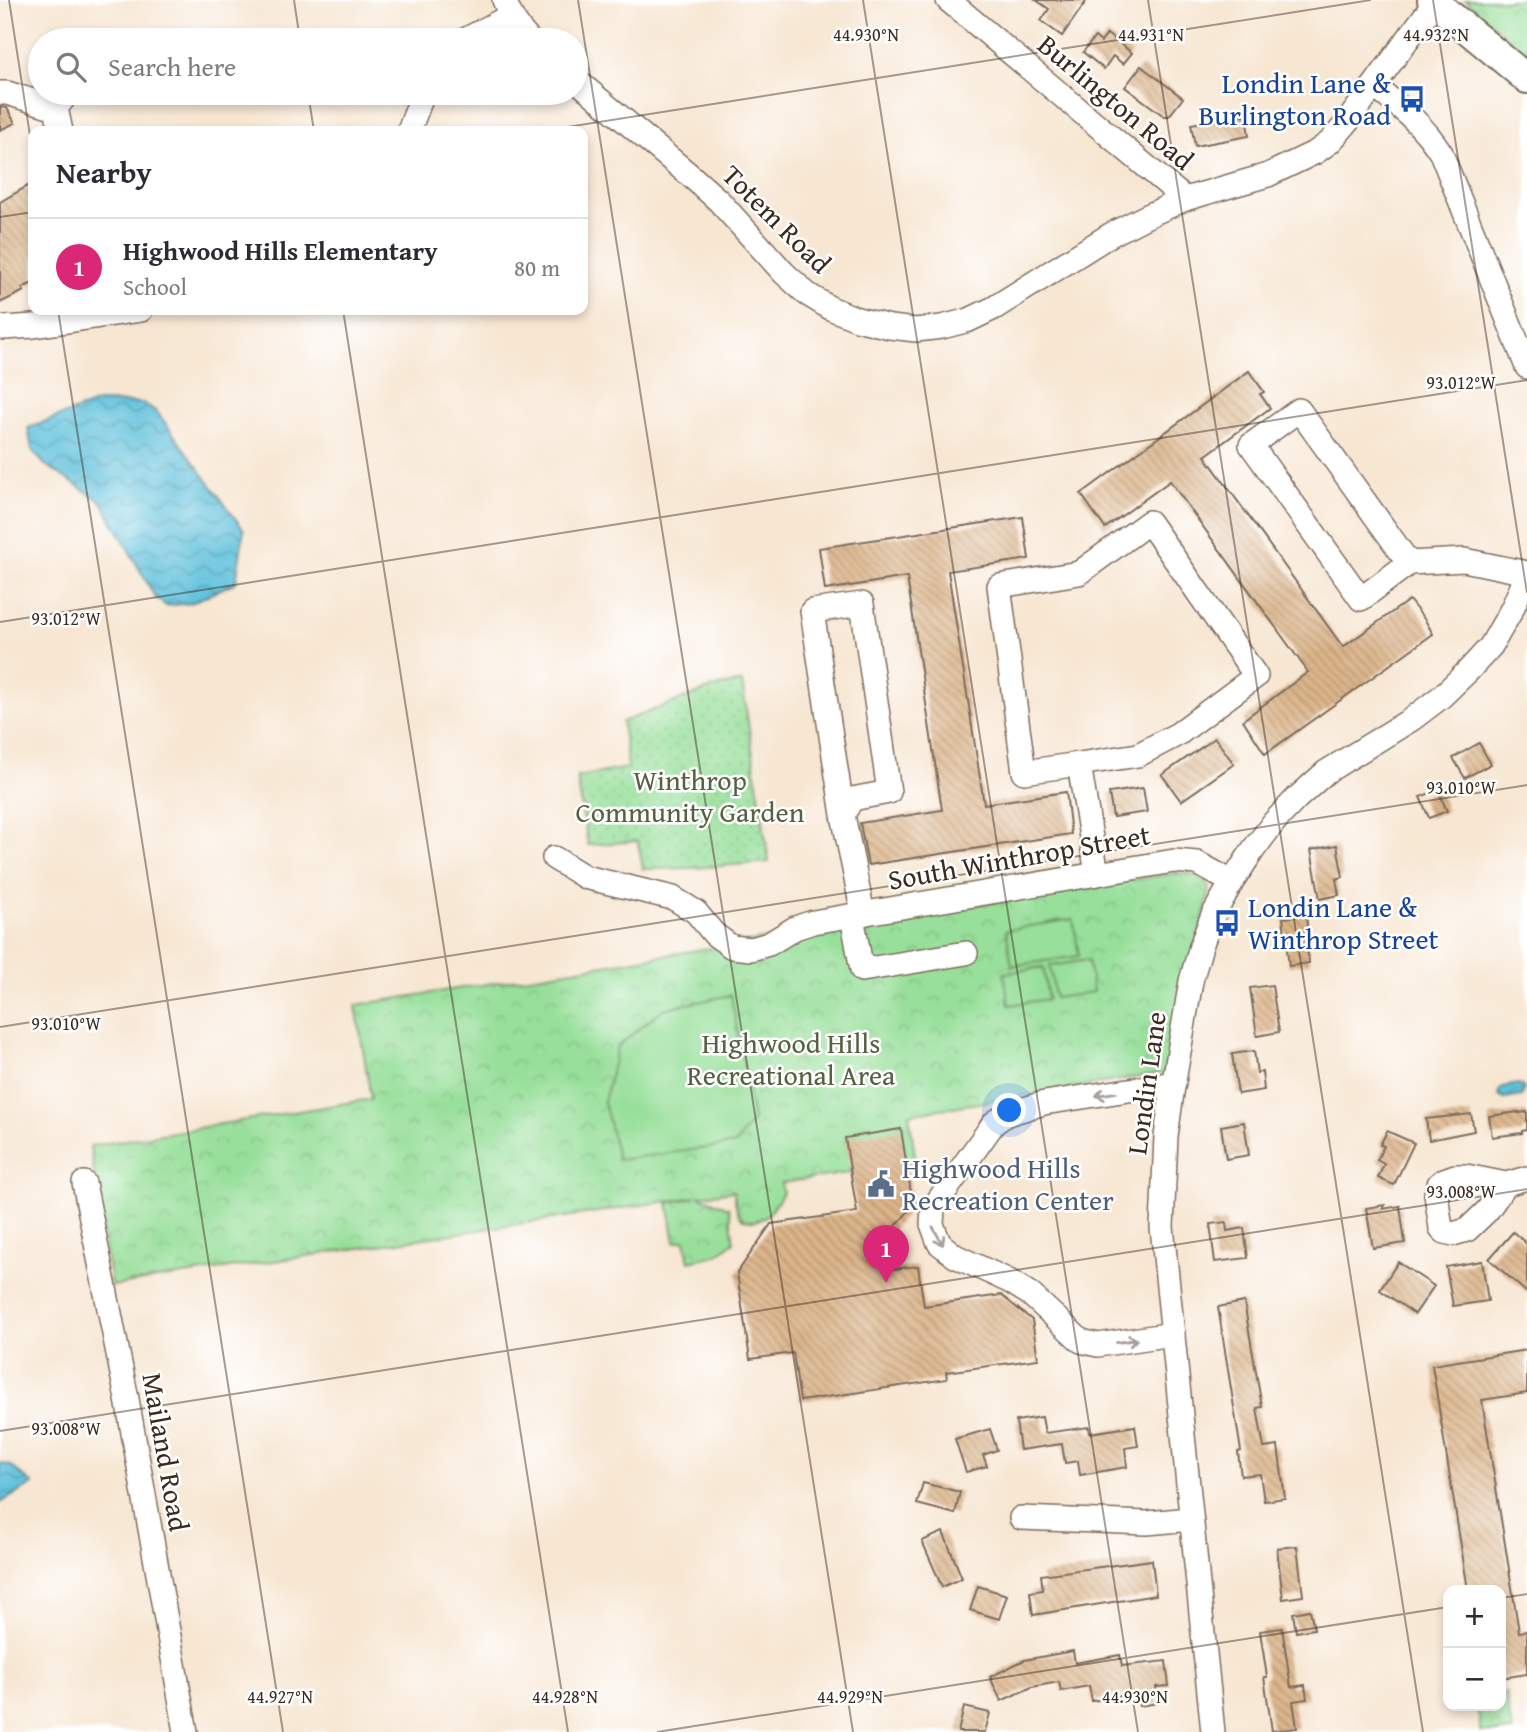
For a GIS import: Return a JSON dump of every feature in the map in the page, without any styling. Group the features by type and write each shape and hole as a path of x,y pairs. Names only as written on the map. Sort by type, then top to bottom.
{"main road":[{"path":"1433,1 1527,79"}],"street":[{"name":"Burlington Road","path":"948,0 1185,199 1268,175 1316,152 1330,142 1374,86 1433,1"},
{"path":"481,28 507,8 518,28"},
{"path":"1374,86 1412,117 1429,134 1441,153 1527,367"},
{"name":"Totem Road","path":"588,90 719,201 784,273 807,294 830,308 857,319 890,327 916,330 969,320 994,308 1110,235 1185,199"},
{"path":"0,93 28,96"},
{"path":"61,126 62,105"},
{"path":"412,126 419,105"},
{"path":"0,327 34,326 107,315"},
{"path":"1409,562 1299,410 1251,444 1361,599 1409,562 1464,559 1527,574"},
{"path":"1149,522 1256,676 1178,734 1138,755 1079,764 1024,772 999,586 1079,573 1149,522"},
{"name":"Londin Lane","path":"1213,1732 1163,1227 1166,1137 1191,981 1212,917 1253,850 1297,798 1326,772 1412,719 1441,697 1468,671 1491,646 1512,609 1527,574"},
{"path":"843,814 852,799 888,792 862,604 812,611 843,814 862,970 966,953"},
{"path":"1079,764 1097,874"},
{"name":"South Winthrop Street","path":"554,858 585,877 673,898 696,912 713,934 732,947 751,949 769,944 795,928 813,922 1174,862 1197,863 1232,882"},
{"path":"1173,1334 1098,1345 1081,1341 1030,1294 1009,1281 955,1256 939,1243 932,1224 933,1208 994,1123 1007,1114 1044,1103 1174,1083"},
{"name":"Mailand Road","path":"84,1183 127,1399 186,1732"},
{"path":"1021,1518 1147,1522 1191,1519"}],"green space":[{"path":"1465,0 1527,0 1527,55"},
{"name":"Winthrop Community Garden","path":"742,682 769,862 643,869 638,841 588,845 577,777 628,768 622,722 715,687"},
{"name":"Highwood Hills Recreational Area","path":"1176,873 1200,878 1210,890 1164,1073 909,1114 916,1163 781,1183 783,1193 771,1211 759,1220 749,1221 742,1218 734,1191 699,1196 729,1208 734,1242 716,1255 689,1261 685,1240 675,1242 668,1203 695,1197 111,1286 90,1146 371,1099 356,1005"},
{"path":"1073,919 1079,956 1012,966 1006,930"},
{"path":"1088,960 1093,992 1055,998 1050,966"},
{"path":"1043,967 1048,999 1009,1005 1004,973"},
{"path":"731,995 753,1120 735,1144 618,1160 604,1102 617,1047 663,1009"},
{"path":"1506,1693 1512,1732 1481,1732 1478,1711 1506,1711"}],"water":[{"path":"98,402 143,403 157,412 244,530 236,582 191,603 166,606 155,597 102,502 44,464 32,450 28,428"},
{"path":"1518,1084 1524,1089 1522,1096 1504,1099 1499,1096 1503,1087"},
{"path":"0,1463 11,1466 33,1484 0,1503"}],"building":[{"path":"1036,0 1087,0 1062,36 1041,21 1049,9"},
{"path":"1107,34 1132,53 1123,64 1113,56 1104,69 1083,52 1095,37 1101,42"},
{"path":"1141,66 1183,98 1169,116 1164,116 1125,87"},
{"path":"0,107 7,108 15,123 0,130"},
{"path":"1246,115 1249,136 1195,146 1191,124"},
{"path":"28,186 28,285 22,288 24,291 0,303 0,202"},
{"path":"1249,371 1264,392 1260,394 1270,408 1205,456 1343,647 1409,600 1433,634 1265,754 1243,720 1308,672 1170,481 1105,528 1081,494"},
{"path":"1023,517 1029,559 948,571 984,804 1066,792 1071,834 868,865 860,823 942,810 907,577 825,590 819,548"},
{"path":"1215,738 1234,764 1181,801 1162,775"},
{"path":"1479,743 1491,764 1465,778 1453,758"},
{"path":"1143,788 1147,812 1113,817 1109,793"},
{"path":"1438,790 1447,811 1429,818 1420,797"},
{"path":"1337,845 1343,877 1336,879 1339,895 1320,899 1311,850"},
{"path":"1306,915 1309,963 1289,966 1283,918"},
{"path":"1272,985 1279,1032 1257,1036 1250,988"},
{"path":"1254,1051 1257,1073 1262,1072 1264,1090 1238,1094 1232,1054"},
{"path":"1527,1112 1527,1130 1492,1137 1489,1116"},
{"path":"1471,1114 1474,1131 1429,1140 1426,1119"},
{"path":"1244,1122 1249,1155 1226,1159 1221,1126"},
{"path":"901,1129 913,1206 889,1234 894,1269 918,1266 924,1306 1001,1295 1032,1320 1038,1359 946,1372 947,1379 800,1401 793,1353 750,1359 737,1273 771,1224 857,1212 845,1138"},
{"path":"1387,1131 1414,1143 1394,1185 1378,1178 1384,1164 1377,1160"},
{"path":"1385,1205 1383,1209 1400,1206 1405,1243 1373,1248 1366,1208"},
{"path":"1226,1222 1227,1231 1244,1228 1248,1258 1215,1262 1210,1224"},
{"path":"1513,1232 1527,1244 1527,1293 1489,1259"},
{"path":"1482,1261 1488,1301 1453,1306 1446,1267"},
{"path":"1398,1262 1434,1286 1415,1314 1380,1290"},
{"path":"1244,1302 1262,1407 1257,1408 1264,1448 1278,1446 1285,1498 1264,1501 1260,1474 1241,1476 1238,1452 1241,1451 1218,1307"},
{"path":"1527,1350 1527,1393 1482,1400 1519,1632 1527,1631 1527,1674 1506,1677 1506,1585 1467,1585 1432,1365"},
{"path":"1042,1417 1045,1433 1089,1427 1090,1433 1135,1426 1138,1446 1125,1448 1127,1467 1080,1475 1078,1461 1065,1463 1062,1444 1020,1450 1016,1421"},
{"path":"990,1429 997,1450 983,1455 987,1466 966,1472 955,1439"},
{"path":"923,1483 960,1492 955,1514 917,1504"},
{"path":"943,1532 962,1578 942,1587 922,1541"},
{"path":"1297,1546 1303,1596 1283,1599 1277,1548"},
{"path":"1152,1560 1156,1595 1033,1615 1030,1592 1043,1590 1041,1575"},
{"path":"978,1586 1007,1595 999,1619 970,1610"},
{"path":"1310,1610 1314,1629 1296,1632 1293,1613"},
{"path":"1282,1628 1291,1687 1305,1685 1307,1699 1293,1701 1297,1728 1272,1731 1260,1631"},
{"path":"1073,1651 1075,1663 1120,1655 1122,1666 1166,1661 1169,1686 1156,1687 1158,1703 1139,1706 1138,1693 1092,1701 1089,1686 1061,1691 1059,1682 1032,1687 1001,1701 990,1677 1024,1660"},
{"path":"964,1707 990,1713 985,1732 958,1732"}],"place":[{"name":"Londin Lane & Burlington Road","path":"1412,99"},
{"name":"Londin Lane & Winthrop Street","path":"1227,923"},
{"name":"Highwood Hills Recreation Center","path":"881,1184"},
{"name":"Highwood Hills Elementary","path":"886,1283"}]}
